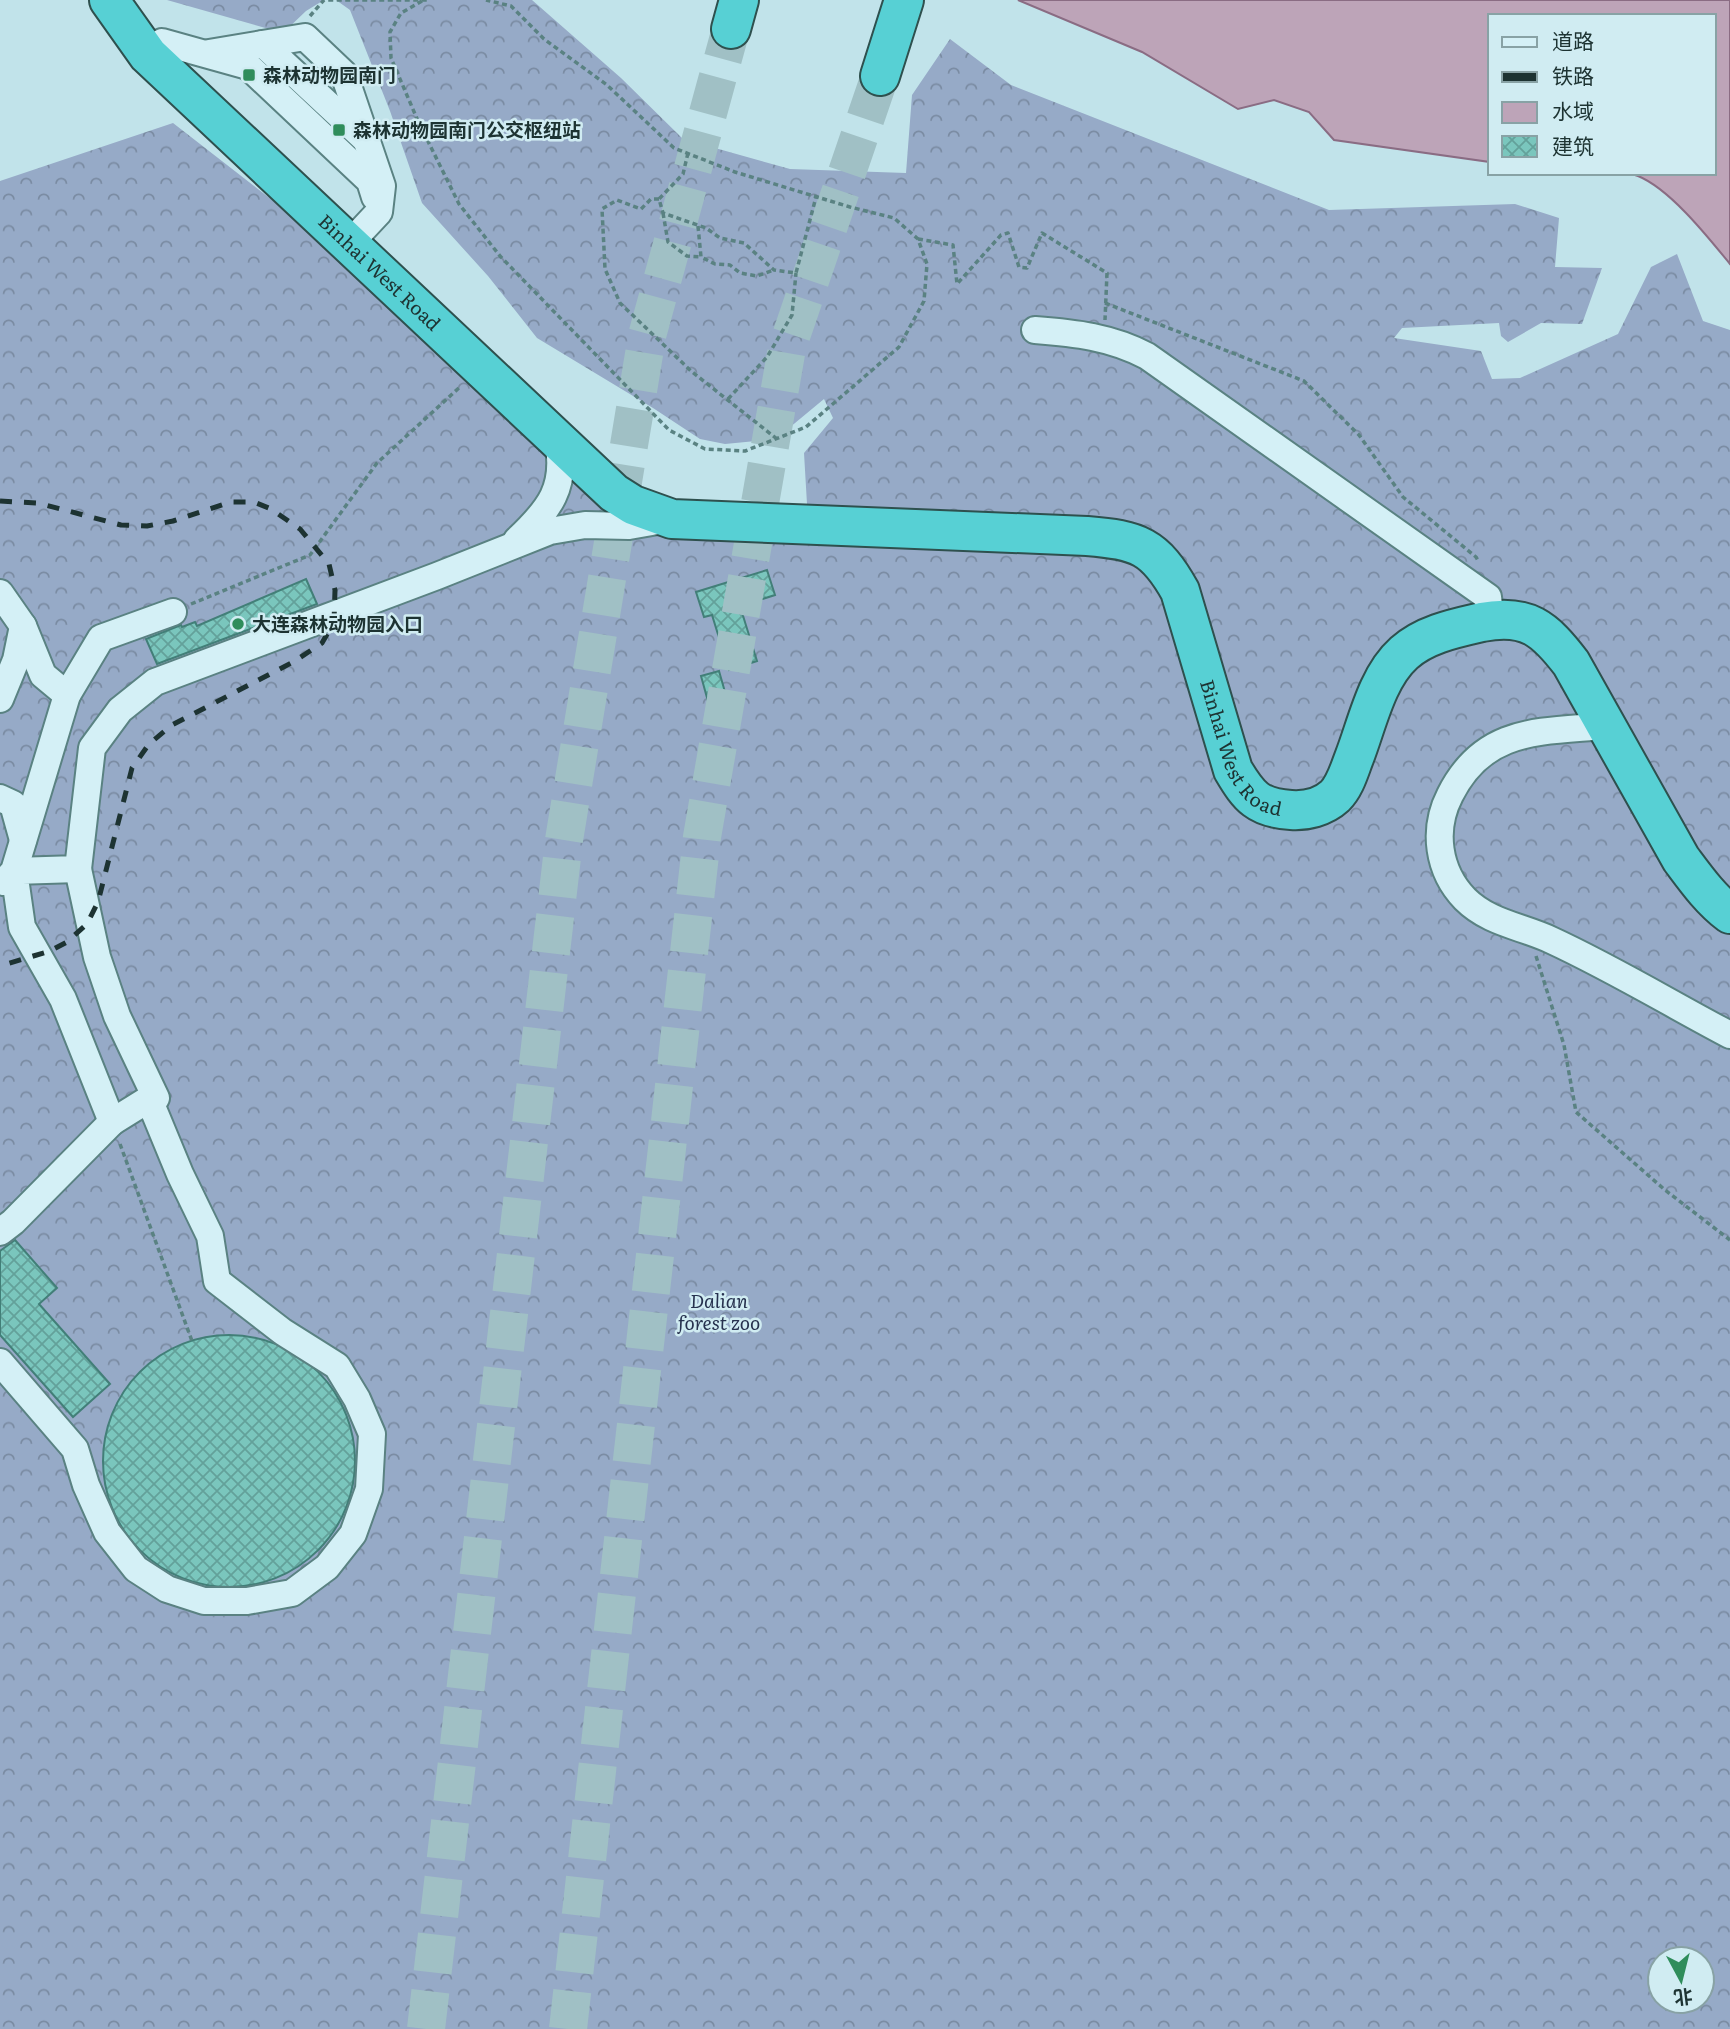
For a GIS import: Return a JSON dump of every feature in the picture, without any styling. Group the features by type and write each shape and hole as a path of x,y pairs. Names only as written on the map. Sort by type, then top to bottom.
{"highway":[{"name":"Binhai West Road","path":"109,0 155,48 368,218 672,519"},
{"name":"Binhai West Road","path":"117,0 155,48"},
{"path":"880,76 904,0"},
{"name":"Binhai West Road","path":"368,218 480,368 614,493 633,505 672,519 1087,536 1134,543 1153,553 1168,570 1180,591 1233,770 1257,802 1273,808 1311,808 1326,803 1337,794 1346,781 1379,691 1404,653 1490,609 1535,626 1553,639 1571,663 1681,859 1718,906 1730,914"}],"street":[{"path":"209,53 305,37 344,75 368,141 368,218"},
{"path":"266,43 368,141"},
{"path":"266,43 356,149 368,218"},
{"path":"155,48 209,53 248,66 370,181 368,218"},
{"path":"1035,330 1078,333 1102,338 1125,344 1147,356 1490,609"},
{"path":"511,546 534,524 551,502 559,482 562,462 558,440"},
{"path":"156,1098 117,1016 97,957 78,869 92,748 120,710 155,682 550,531 585,525 629,526 672,519"},
{"path":"0,593 23,626 43,675 67,695"},
{"path":"112,1122 63,999 22,927 7,878 23,840 67,695 102,638 173,612"},
{"path":"0,699 16,660 23,626"},
{"path":"1605,726 1524,733 1501,741 1483,753 1454,787 1445,805 1440,822 1443,864 1465,898 1481,913 1501,923 1551,940 1730,1035"},
{"path":"0,798 13,804 23,840"},
{"path":"7,878 78,869"},
{"path":"0,1232 112,1122 149,1099 209,1236 217,1281 283,1332 337,1366 357,1399 372,1434 369,1489 353,1534 327,1567 292,1593 247,1601 204,1601 167,1589 136,1569 107,1532 86,1485 75,1449 0,1362"}],"path":[{"path":"266,43 324,0 430,0"},
{"path":"422,1 401,13 390,32 391,58 418,121 459,204 519,276 669,430 705,449 745,451 806,427 899,347 924,301 927,264 918,239 894,218 735,172 674,148 607,85 544,39 511,6 486,0"},
{"path":"688,153 683,174 659,199 650,199 640,209 617,200 602,209 605,270 620,303 691,371 776,439"},
{"path":"727,400 767,357 792,315 796,274 817,197"},
{"path":"659,199 668,242 687,256 730,265 740,273 748,275 757,276 774,270 796,274"},
{"path":"663,213 706,228 720,238 744,243 774,270"},
{"path":"698,226 701,257"},
{"path":"918,239 953,245 957,284 1001,235 1008,233 1019,267 1027,268 1042,233 1107,273 1102,338"},
{"path":"1105,303 1304,381 1359,435 1403,498 1476,557 1486,575 1490,609"},
{"path":"173,612 310,555 377,463 480,368"},
{"path":"1528,931 1564,1045 1576,1112 1665,1190 1730,1240"},
{"path":"112,1122 192,1340"}],"green space":[{"path":"167,0 324,0 306,11 283,33"},
{"name":"Dalian forest zoo","path":"336,0 532,0 621,78 683,139 790,169 906,173 912,95 950,39 1011,85 1329,210 1515,204 1559,218 1555,267 1602,268 1582,324 1541,323 1508,342 1501,336 1499,323 1402,328 1394,338 1481,351 1492,379 1520,378 1618,334 1651,267 1677,254 1703,321 1730,330 1730,2029 0,2029 0,181 173,123 697,530 809,538 804,453 833,418 824,399 789,428 756,441 725,444 700,439 537,338 488,276 422,203 390,111 350,10"}],"water":[{"path":"1018,0 1730,0 1730,264 1675,202 1650,182 1633,175 1716,175 1716,14 1488,14 1488,162 1334,140 1309,112 1274,100 1238,109 1142,52"}],"building":[{"path":"767,570 775,595 740,606 757,661 729,670 712,615 704,617 696,592"},
{"name":"大连森林动物园入口","path":"306,579 317,604 157,664 146,639 181,625 182,627 195,622 197,626"},
{"path":"719,671 727,699 709,705 701,676"},
{"path":"15,1240 57,1288 39,1304 110,1384 73,1417 0,1335 0,1251"},
{"path":"229,1335 266,1340 299,1356 318,1372 334,1391 350,1424 355,1461 350,1498 334,1531 318,1550 299,1566 266,1582 229,1587 192,1582 159,1566 140,1550 124,1531 108,1498 103,1461 108,1424 124,1391 140,1372 159,1356 192,1340"}],"tunnel":[{"path":"426,2029 564,840 647,336 731,29"},
{"path":"568,2029 702,837 787,348 880,76"}],"railway":[{"path":"0,501 38,503 121,525 147,526 173,521 231,502 254,502 271,509 300,529 329,564 335,590 334,622 322,643 295,661 172,725 149,744 132,768 98,902 87,924 67,942 50,951 0,966"}],"place":[{"name":"森林动物园南门","path":"249,75"},
{"name":"森林动物园南门公交枢纽站","path":"339,130"},
{"name":"大连森林动物园入口","path":"238,624"}]}
